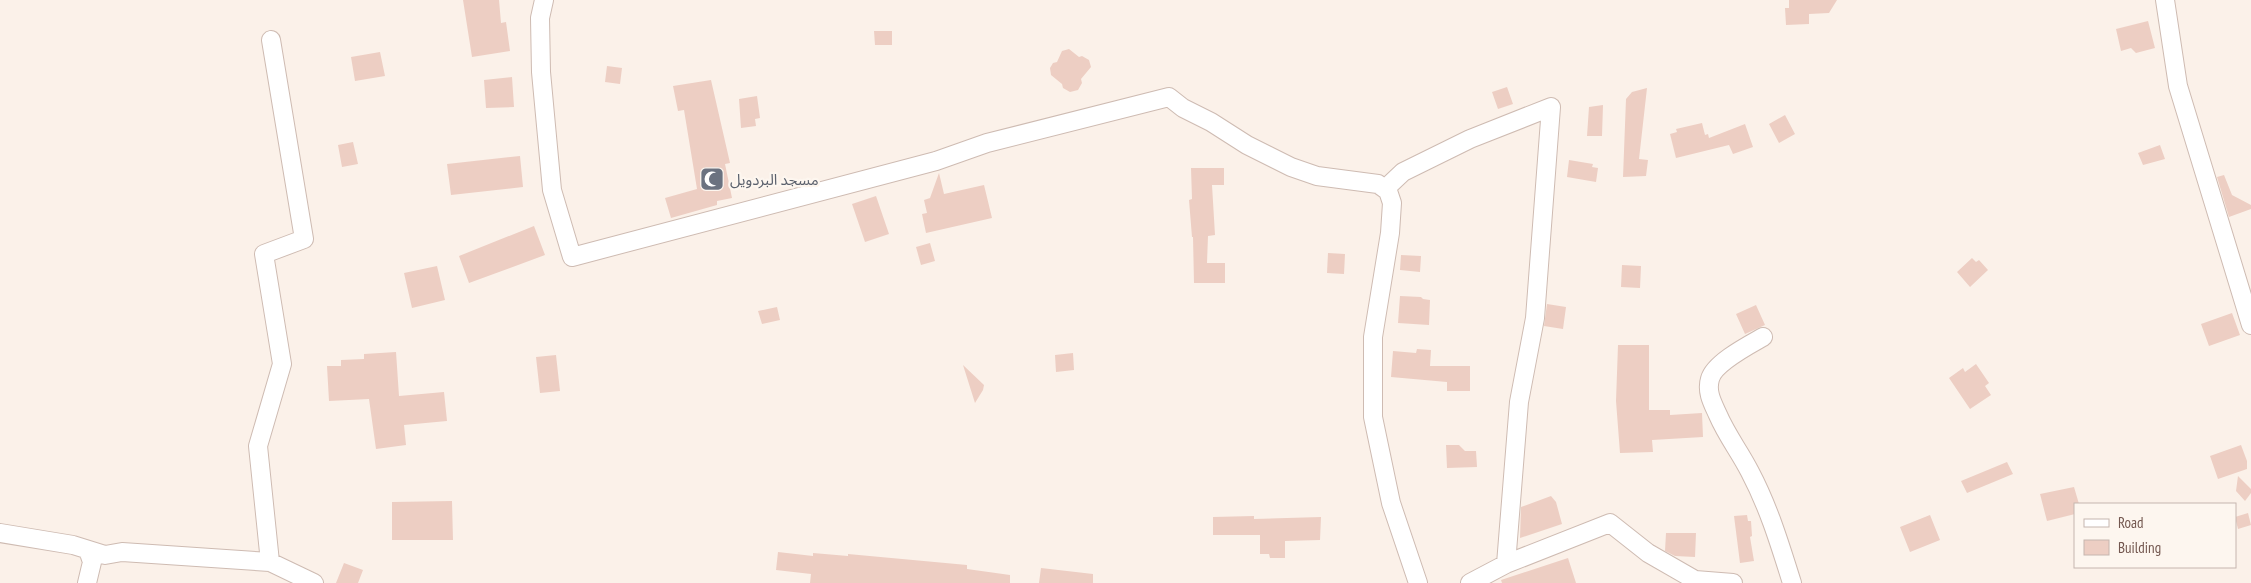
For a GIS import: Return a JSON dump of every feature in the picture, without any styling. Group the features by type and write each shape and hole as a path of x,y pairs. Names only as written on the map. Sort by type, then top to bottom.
{"street":[{"path":"544,0 540,18 541,72 552,190 572,257 936,161 986,143 1169,96 1184,108 1211,122 1247,145 1291,167 1317,176 1378,184 1386,189 1392,203 1390,233 1373,337 1373,416 1392,503 1418,583"},
{"path":"2165,0 2178,86 2251,325"},
{"path":"270,562 258,446 282,364 264,254 304,239 271,40"},
{"path":"1386,189 1403,172 1470,139 1551,107 1534,318 1519,402 1506,564"},
{"path":"1763,337 1737,353 1715,370 1710,378 1709,395 1725,433 1750,470 1769,510 1792,583"},
{"path":"1470,583 1506,564 1610,522 1648,553 1695,580 1732,583"},
{"path":"0,533 73,545 105,555 122,552 270,562 314,583"},
{"path":"87,583 92,562 88,550"}],"building":[{"path":"463,0 499,0 501,23 506,22 510,51 472,57"},
{"path":"1789,0 1837,0 1829,13 1809,14 1809,24 1786,25 1785,8 1789,8"},
{"path":"2148,21 2155,48 2136,53 2131,48 2121,51 2116,29"},
{"path":"874,31 892,31 892,45 875,45"},
{"path":"1069,49 1079,57 1082,56 1089,60 1091,67 1081,79 1082,83 1078,90 1070,92 1063,88 1062,84 1051,75 1050,68 1053,63 1057,62 1062,51"},
{"path":"380,52 385,76 355,81 351,57"},
{"path":"607,66 622,68 620,84 605,82"},
{"path":"512,77 514,107 486,108 484,80"},
{"path":"711,80 730,163 725,164 732,198 717,201 717,205 671,218 665,198 697,189 684,110 678,111 673,86"},
{"path":"1507,87 1513,104 1498,109 1492,92"},
{"path":"1647,88 1639,159 1648,160 1646,176 1623,177 1626,99 1632,92"},
{"path":"757,96 760,118 755,119 756,126 741,128 739,99"},
{"path":"1603,105 1602,136 1587,136 1589,107"},
{"path":"1785,115 1795,134 1779,143 1769,124"},
{"path":"1702,123 1705,135 1708,134 1709,138 1745,124 1753,147 1733,154 1729,145 1676,158 1670,134 1677,132 1676,129"},
{"path":"353,142 358,164 342,167 338,145"},
{"path":"2160,145 2165,159 2143,165 2138,153"},
{"path":"520,156 523,187 451,195 447,164"},
{"path":"1569,160 1593,164 1592,167 1598,168 1596,182 1567,177"},
{"path":"1191,168 1224,168 1224,185 1212,185 1215,235 1208,236 1207,263 1225,263 1225,283 1194,283 1193,237 1189,200 1192,199"},
{"path":"939,173 944,194 984,185 992,218 926,233 922,214 927,213 924,200 930,198"},
{"path":"2224,175 2232,195 2251,205 2251,209 2229,217 2217,177"},
{"path":"876,196 889,234 865,242 852,204"},
{"path":"534,226 545,255 469,283 459,256"},
{"path":"930,243 935,261 921,265 916,247"},
{"path":"1328,253 1345,254 1344,274 1327,273"},
{"path":"1401,255 1421,256 1420,272 1400,270"},
{"path":"1972,258 1976,262 1979,260 1988,270 1970,287 1957,272"},
{"path":"1622,265 1641,266 1640,288 1621,287"},
{"path":"437,266 445,300 412,308 404,273"},
{"path":"1400,296 1421,297 1430,300 1429,325 1398,323"},
{"path":"1547,304 1566,307 1563,329 1544,326"},
{"path":"1756,305 1765,325 1745,334 1736,314"},
{"path":"777,307 780,320 762,324 758,311"},
{"path":"2232,313 2240,335 2209,346 2201,324"},
{"path":"1618,345 1649,345 1649,410 1670,410 1670,415 1702,413 1703,437 1652,440 1653,452 1620,453 1616,401"},
{"path":"1417,349 1431,350 1430,366 1470,366 1470,391 1447,391 1447,382 1391,377 1393,351 1416,353"},
{"path":"396,352 399,396 444,392 447,421 404,425 406,445 376,449 369,399 329,401 327,366 341,366 341,360 364,359 364,354"},
{"path":"1073,353 1074,370 1056,372 1055,355"},
{"path":"556,355 560,391 540,393 536,357"},
{"path":"1976,364 1989,383 1985,386 1991,395 1970,409 1949,378 1963,368 1965,372"},
{"path":"963,365 984,385 975,403"},
{"path":"1446,445 1459,445 1465,451 1476,451 1477,467 1447,468"},
{"path":"2241,445 2247,461 2247,469 2218,479 2210,456"},
{"path":"2007,462 2013,474 1967,493 1961,481"},
{"path":"2238,476 2251,489 2251,493 2245,501 2236,491"},
{"path":"2074,487 2079,503 2074,503 2074,514 2047,521 2040,494"},
{"path":"1551,496 1556,502 1562,524 1520,538 1521,507"},
{"path":"452,501 453,540 392,540 392,502"},
{"path":"2248,513 2251,525 2238,529 2236,517"},
{"path":"1747,515 1748,521 1751,521 1752,536 1750,537 1754,561 1740,563 1734,516"},
{"path":"1930,515 1940,540 1910,552 1900,527"},
{"path":"1254,516 1254,519 1321,517 1320,540 1285,541 1285,558 1270,558 1269,554 1260,554 1260,535 1213,535 1213,517"},
{"path":"1666,533 1696,533 1695,557 1675,556 1665,551"},
{"path":"778,552 813,556 813,553 848,556 848,554 967,565 967,569 1010,575 1010,583 810,583 811,574 776,570"},
{"path":"1568,558 1576,583 1502,583 1501,580"},
{"path":"344,563 363,570 358,583 336,583"},
{"path":"1041,568 1093,574 1093,583 1039,583"}],"place":[{"name":"مسجد البردويل","path":"712,179"}]}
